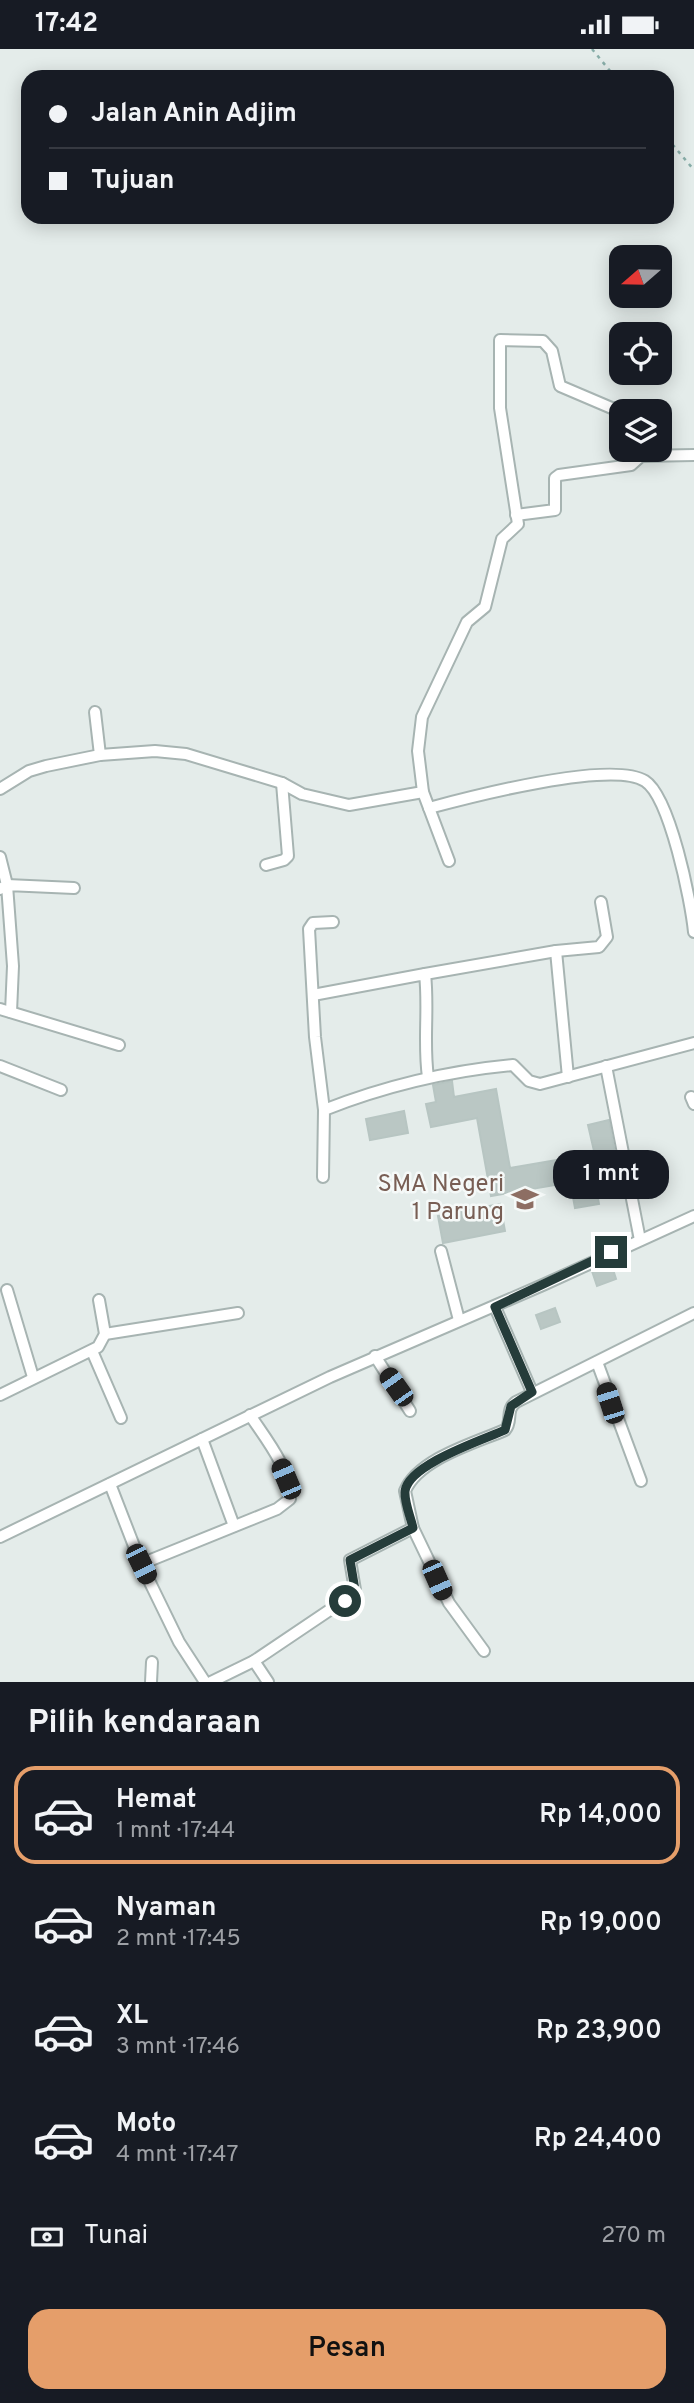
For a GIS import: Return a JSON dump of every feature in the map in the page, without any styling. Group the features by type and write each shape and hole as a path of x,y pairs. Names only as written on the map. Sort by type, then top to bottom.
{"street":[{"path":"449,861 423,792 418,751 422,717 467,622 485,607 496,553 502,538 518,524 500,408 500,340 543,341 552,351 559,386 609,407"},
{"path":"672,454 694,455"},
{"path":"516,515 555,510 556,476 631,465 632,462"},
{"path":"95,712 100,755"},
{"path":"0,789 29,771 100,755 155,751 178,753 282,783 302,794 349,805 423,792"},
{"path":"429,807 569,779 622,776 646,782 659,797 678,850 694,932"},
{"path":"266,865 284,860 288,856 282,783"},
{"path":"0,857 13,967 6,1011 119,1045"},
{"path":"4,887 74,888"},
{"path":"313,995 556,951 592,950 605,942 607,932 601,902"},
{"path":"323,1177 324,1110 309,927 313,923 333,922"},
{"path":"556,951 568,1077"},
{"path":"425,974 428,1007 425,1049 428,1077"},
{"path":"324,1110 382,1088 428,1077 513,1065 533,1084 694,1042"},
{"path":"0,1066 61,1090"},
{"path":"606,1066 640,1240"},
{"path":"0,1537 375,1356 495,1307 694,1216"},
{"path":"441,1251 459,1320"},
{"path":"7,1290 33,1377"},
{"path":"0,1395 92,1351 102,1343 105,1334 99,1300"},
{"path":"495,1307 532,1392"},
{"path":"105,1334 238,1313"},
{"path":"484,1651 449,1603 413,1528 405,1494 411,1482 453,1451 505,1430 511,1406 532,1392 694,1313"},
{"path":"92,1351 121,1418"},
{"path":"375,1356 410,1411"},
{"path":"597,1362 640,1481"},
{"path":"141,1564 277,1509 290,1499 290,1492 276,1455 250,1415"},
{"path":"202,1439 234,1526"},
{"path":"110,1484 141,1564 203,1681 254,1661 353,1594 348,1563 353,1557 413,1528"},
{"path":"254,1661 268,1682"},
{"path":"151,1682 152,1662"}],"path":[{"path":"592,49 609,70"},
{"path":"674,146 694,170"}],"building":[{"path":"452,1081 454,1097 496,1089 510,1168 563,1159 567,1183 491,1196 477,1118 431,1127 426,1104 436,1102 433,1085"},
{"path":"404,1111 408,1133 370,1140 366,1119"},
{"path":"609,1120 616,1159 597,1164 588,1125"},
{"path":"593,1171 599,1204 575,1208 569,1175"},
{"path":"500,1204 505,1231 443,1243 438,1216"},
{"path":"611,1263 616,1279 597,1286 592,1271"},
{"path":"555,1308 560,1322 541,1329 536,1315"}],"place":[{"name":"SMA Negeri 1 Parung","path":"525,1199"}],"route":[{"path":"345,1601 355,1590 348,1566 350,1560 357,1554 413,1528 405,1494 406,1488 417,1475 453,1451 505,1430 511,1406 532,1392 495,1307 611,1252"}]}
